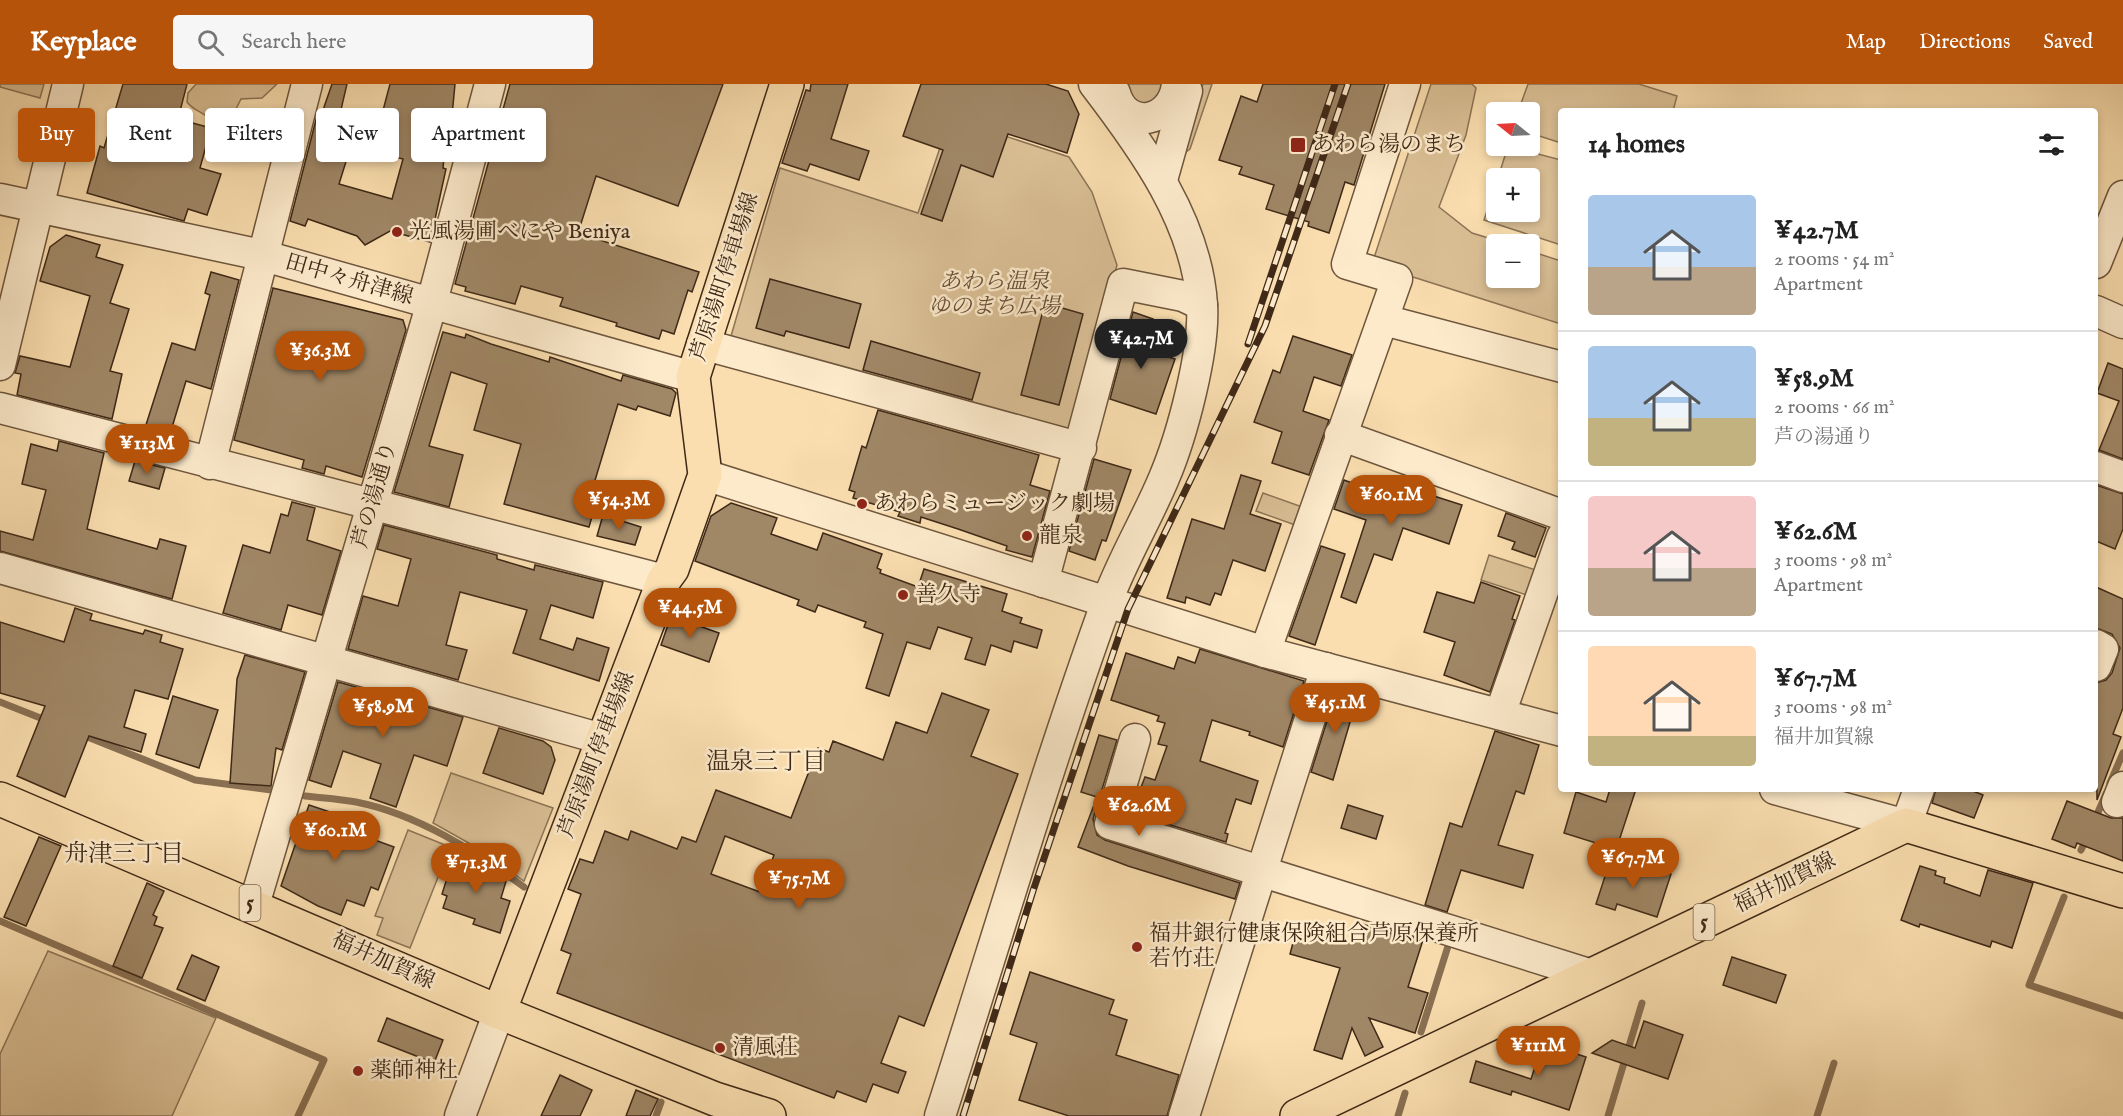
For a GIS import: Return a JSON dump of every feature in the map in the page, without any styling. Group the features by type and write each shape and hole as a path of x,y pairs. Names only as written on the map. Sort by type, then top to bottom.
{"main road":[{"name":"芦原湯町停車場線","path":"499,1012 664,580 672,569 705,475 693,377 788,84"},
{"name":"福井加賀線","path":"0,799 254,905 499,1012 715,1099 769,1116"},
{"name":"福井加賀線","path":"1297,1116 1906,825"},
{"path":"1906,825 2123,891"}],"street":[{"path":"0,365 68,84"},
{"path":"210,464 261,255 307,84"},
{"name":"芦の湯通り","path":"254,905 431,304 490,84"},
{"path":"1265,652 1397,279 1347,264 1405,84"},
{"path":"1114,102 1140,118 1149,118 1160,114 1181,93"},
{"path":"1162,180 1181,93"},
{"path":"940,1116 1069,711 1122,564 1165,476 1200,349 1202,305 1187,234 1162,180 1114,102"},
{"path":"2098,258 2123,196"},
{"name":"田中々舟津線","path":"0,199 261,255 693,377"},
{"path":"1043,582 1081,448 1123,284 1183,296 1202,305"},
{"path":"2098,312 2123,323"},
{"path":"1384,320 1558,366"},
{"path":"702,344 1081,448"},
{"path":"0,408 664,580"},
{"path":"1340,435 1558,514"},
{"path":"2098,468 2123,477"},
{"path":"705,475 1265,652 1558,730"},
{"path":"1500,714 1558,548"},
{"path":"0,568 602,739"},
{"path":"2098,646 2103,649 2098,661"},
{"path":"1184,1116 1326,668"},
{"path":"1136,739 1110,824 1592,975"},
{"path":"1786,792 1906,825 1918,792"},
{"path":"460,1116 499,1012"}],"green space":[{"path":"0,84 44,84 40,98 0,87"},
{"path":"196,84 277,84 262,98 241,99 236,108 205,108 205,115 187,102 188,93"},
{"path":"1122,84 1164,84 1161,99 1139,108"},
{"path":"1203,84 1212,84 1190,149 1186,152 1182,147"},
{"path":"1431,84 1472,84 1476,88 1466,135 1439,207 1472,233 1486,237 1486,288 1540,288 1540,254 1558,260 1558,323 1372,264"},
{"path":"1528,84 1639,84 1677,96 1674,108 1558,108 1558,142 1540,136 1540,102 1522,102"},
{"name":"あわら温泉 ゆのまち広場","path":"950,118 1069,157 1092,192 1117,265 1071,432 731,336 780,168 918,213"},
{"path":"1540,154 1558,159 1558,244 1540,238 1540,234 1527,234 1490,222 1540,222 1540,168 1501,168 1505,156"},
{"path":"1263,493 1305,508 1298,526 1256,511"},
{"path":"1489,555 1539,571 1530,596 1481,580"},
{"path":"451,773 553,808 524,881 474,846 433,823"},
{"path":"408,830 450,847 410,948 377,935 383,918 375,916"},
{"path":"48,951 216,1018 172,1116 0,1116 0,1054"}],"building":[{"path":"123,84 187,84 181,108 116,108"},
{"path":"332,84 347,84 341,108 324,108"},
{"path":"390,84 455,84 453,108 411,108 411,162 444,162 443,168 446,169 430,242 390,231 365,245 357,236 308,219 305,226 290,221 316,120 316,162 346,162 339,184 392,199 403,159 399,158 399,108 384,108"},
{"path":"510,84 723,84 678,206 596,176 578,233 699,272 692,292 688,290 674,334 662,330 659,339 616,326 617,323 560,306 563,298 521,286 515,304 465,291 466,287 455,284 489,162 546,162 546,108 503,108"},
{"path":"811,84 848,84 831,139 869,151 859,180 810,164 807,171 782,163 806,90 810,91"},
{"path":"921,84 1046,84 1068,91 1079,114 1067,153 1008,134 993,177 961,165 942,221 921,214 943,150 903,136"},
{"path":"1263,84 1385,84 1354,185 1345,182 1329,233 1308,226 1309,222 1266,209 1274,185 1239,174 1242,167 1219,160 1241,96 1257,102"},
{"path":"193,123 205,126 205,150 200,168 221,174 207,215 188,209 184,221 87,193 100,146 104,148 107,138 107,162 193,162"},
{"path":"66,235 100,245 96,257 123,265 110,303 129,309 110,371 122,374 112,419 17,395 21,374 15,373 20,356 70,367 90,296 40,281 50,247"},
{"path":"211,272 239,280 211,389 186,381 170,434 145,428 172,343 195,350 210,295 205,293"},
{"path":"770,279 861,304 849,348 786,331 784,336 756,328"},
{"path":"273,288 403,320 406,330 362,477 326,466 324,474 302,468 304,460 234,440"},
{"path":"1045,303 1083,314 1059,405 1021,395"},
{"path":"1133,312 1153,319 1142,349 1175,359 1156,414 1110,399"},
{"path":"443,332 465,338 466,334 549,362 550,357 621,381 623,375 672,389 676,393 670,416 638,406 636,410 618,404 593,487 600,489 589,527 504,504 521,444 474,430 487,384 451,372 429,446 463,455 449,507 394,492"},
{"path":"1293,336 1352,355 1341,386 1314,377 1303,411 1329,420 1309,475 1272,463 1282,432 1254,422 1273,370 1280,373"},
{"path":"871,341 980,373 972,400 863,370"},
{"path":"2108,363 2123,369 2123,459 2099,450 2119,401 2098,393"},
{"path":"878,410 1039,455 1030,485 1050,491 1032,557 1006,550 1007,546 958,529 921,517 920,523 898,516 900,512 853,498 855,492 849,490 862,446 866,448"},
{"path":"59,441 104,453 87,529 157,549 160,539 186,546 172,599 0,551 0,531 33,540 46,490 22,484 31,444 57,451"},
{"path":"1094,459 1131,470 1106,541 1102,540 1095,560 1069,551"},
{"path":"135,461 165,468 159,489 129,481"},
{"path":"1241,475 1261,481 1250,514 1281,524 1265,571 1233,560 1221,595 1215,593 1210,605 1186,597 1185,603 1167,598 1192,519 1224,529"},
{"path":"1344,480 1410,505 1415,490 1462,505 1449,544 1403,528 1392,560 1374,554 1356,603 1341,597 1366,520 1334,509"},
{"path":"2098,486 2123,494 2123,529 2115,549 2098,542"},
{"path":"292,502 315,508 307,540 341,551 322,615 288,605 281,630 223,613 243,545 270,553 281,514 288,516"},
{"path":"731,503 777,518 771,534 817,550 823,533 882,554 877,568 881,570 880,573 918,587 924,569 1007,594 1002,611 1022,618 1020,623 1042,630 1037,648 1014,641 1011,652 991,645 985,665 965,659 972,638 938,627 930,649 907,642 889,696 866,688 883,634 864,627 866,622 818,605 815,612 797,605 799,600 695,561 711,516"},
{"path":"1506,513 1546,528 1535,557 1512,549 1515,542 1498,536"},
{"path":"603,515 641,527 635,545 597,536"},
{"path":"384,525 497,555 497,559 534,570 535,565 603,582 593,618 551,605 540,639 573,650 577,638 609,648 599,681 513,653 527,610 460,592 446,645 467,650 458,680 348,649 363,596 398,606 411,559 377,549"},
{"path":"1321,546 1345,554 1315,645 1289,636"},
{"path":"1481,582 1520,596 1512,619 1515,620 1490,692 1444,675 1455,642 1424,632 1437,592 1474,603"},
{"path":"2098,588 2123,599 2123,708 2113,734 2121,737 2097,800 2098,682 2106,680 2112,673 2120,648 2112,634 2098,629"},
{"path":"75,608 92,614 90,620 143,634 145,630 162,635 160,642 183,649 168,699 135,690 124,727 146,734 141,752 89,736 65,797 17,776 45,706 0,693 0,622 64,642"},
{"path":"671,616 719,633 709,662 661,645"},
{"path":"1200,649 1304,681 1283,747 1249,735 1250,732 1212,720 1200,761 1258,781 1251,804 1236,799 1225,833 1228,834 1226,842 1131,813 1145,777 1155,780 1167,746 1158,744 1165,723 1157,721 1159,716 1111,700 1126,653 1174,669 1178,657 1195,663"},
{"path":"245,655 305,672 282,750 276,748 271,786 230,783 237,679"},
{"path":"338,682 463,717 447,766 414,755 396,807 370,798 381,764 343,751 331,787 309,780"},
{"path":"1337,689 1358,695 1333,780 1311,772"},
{"path":"942,693 989,710 971,756 1018,774 924,1026 899,1016 881,1063 906,1072 898,1093 873,1084 866,1102 837,1091 834,1098 557,993 571,954 561,950 581,894 568,889 580,859 593,863 605,831 628,840 631,831 677,849 682,837 696,842 716,790 791,818 818,748 829,752 833,741 883,760 896,722 927,733","holes":["725,836 774,855 760,892 711,874"]},
{"path":"173,696 218,710 199,768 156,754"},
{"path":"499,728 543,741 551,747 555,760 543,794 483,773"},
{"path":"1495,731 1539,745 1524,794 1516,791 1498,845 1533,855 1523,888 1461,870 1447,912 1425,905 1450,823 1462,827"},
{"path":"1099,735 1117,740 1093,819 1097,835 1105,840 1240,883 1235,899 1128,866 1078,847 1097,797 1081,792"},
{"path":"1576,792 1606,802 1609,792 1635,792 1615,853 1595,846 1596,843 1564,833"},
{"path":"1935,792 1976,792 1983,795 1974,818 1932,803"},
{"path":"2067,801 2111,818 2123,818 2123,861 2077,843 2075,848 2052,839"},
{"path":"309,805 354,820 350,831 394,847 378,890 371,887 364,906 347,900 341,915 318,906 281,886"},
{"path":"1348,805 1383,816 1376,839 1341,828"},
{"path":"39,837 61,846 26,926 4,917"},
{"path":"454,856 486,867 485,870 507,878 501,898 510,901 500,933 473,924 475,919 443,908 447,896 442,894"},
{"path":"1610,861 1651,874 1653,868 1671,874 1657,917 1617,904 1615,910 1596,904"},
{"path":"1920,866 1936,871 1935,875 1945,878 1944,883 1980,896 1988,870 2033,883 2012,948 1992,941 1990,947 1901,920"},
{"path":"147,883 164,891 153,915 157,917 154,925 163,928 142,978 113,966"},
{"path":"1356,922 1390,933 1391,930 1423,940 1408,987 1428,993 1415,1033 1369,1018 1383,1047 1365,1056 1352,1028 1342,1059 1314,1050 1340,968 1290,954 1297,928 1349,943"},
{"path":"192,955 219,967 205,1001 177,989"},
{"path":"1732,957 1786,975 1776,1003 1723,985"},
{"path":"1030,972 1114,1000 1109,1014 1127,1020 1116,1055 1179,1075 1167,1116 1069,1116 1019,1100 1037,1043 1010,1034"},
{"path":"387,1018 443,1040 434,1063 378,1041"},
{"path":"1644,1021 1683,1035 1668,1079 1592,1053 1612,1040 1635,1048"},
{"path":"1543,1043 1586,1057 1569,1110 1512,1091 1511,1095 1470,1082 1476,1061 1531,1079"},
{"path":"560,1075 592,1090 580,1116 541,1116"},
{"path":"636,1090 658,1099 650,1116 626,1116"}],"waterway":[{"path":"0,702 48,721"},
{"path":"80,734 195,780 279,791"},
{"path":"2110,783 2123,753"},
{"path":"2095,819 2106,794"},
{"path":"305,796 356,802 401,815 465,847 524,887"},
{"path":"2081,850 2087,838"},
{"path":"2064,897 2029,985 2123,1016"},
{"path":"0,921 324,1060 298,1116"},
{"path":"1421,1032 1449,943"},
{"path":"1608,1116 1642,1003"},
{"path":"1817,1116 1834,1063"},
{"path":"1398,1116 1405,1093"},
{"path":"656,1116 661,1102"}],"railway":[{"path":"1248,344 1335,84"},
{"path":"963,1116 1033,891 1128,609 1265,326 1348,84"}],"place":[{"name":"あわら湯のまち","path":"1298,145"},
{"name":"光風湯圃べにや Beniya","path":"397,232"},
{"name":"あわらミュージック劇場","path":"862,504"},
{"name":"龍泉","path":"1027,536"},
{"name":"善久寺","path":"903,595"},
{"name":"福井銀行健康保険組合芦原保養所 若竹荘","path":"1137,947"},
{"name":"清風荘","path":"720,1048"},
{"name":"薬師神社","path":"358,1071"}],"district":[{"name":"温泉三丁目","path":"766,762"},
{"name":"舟津三丁目","path":"124,854"}]}
